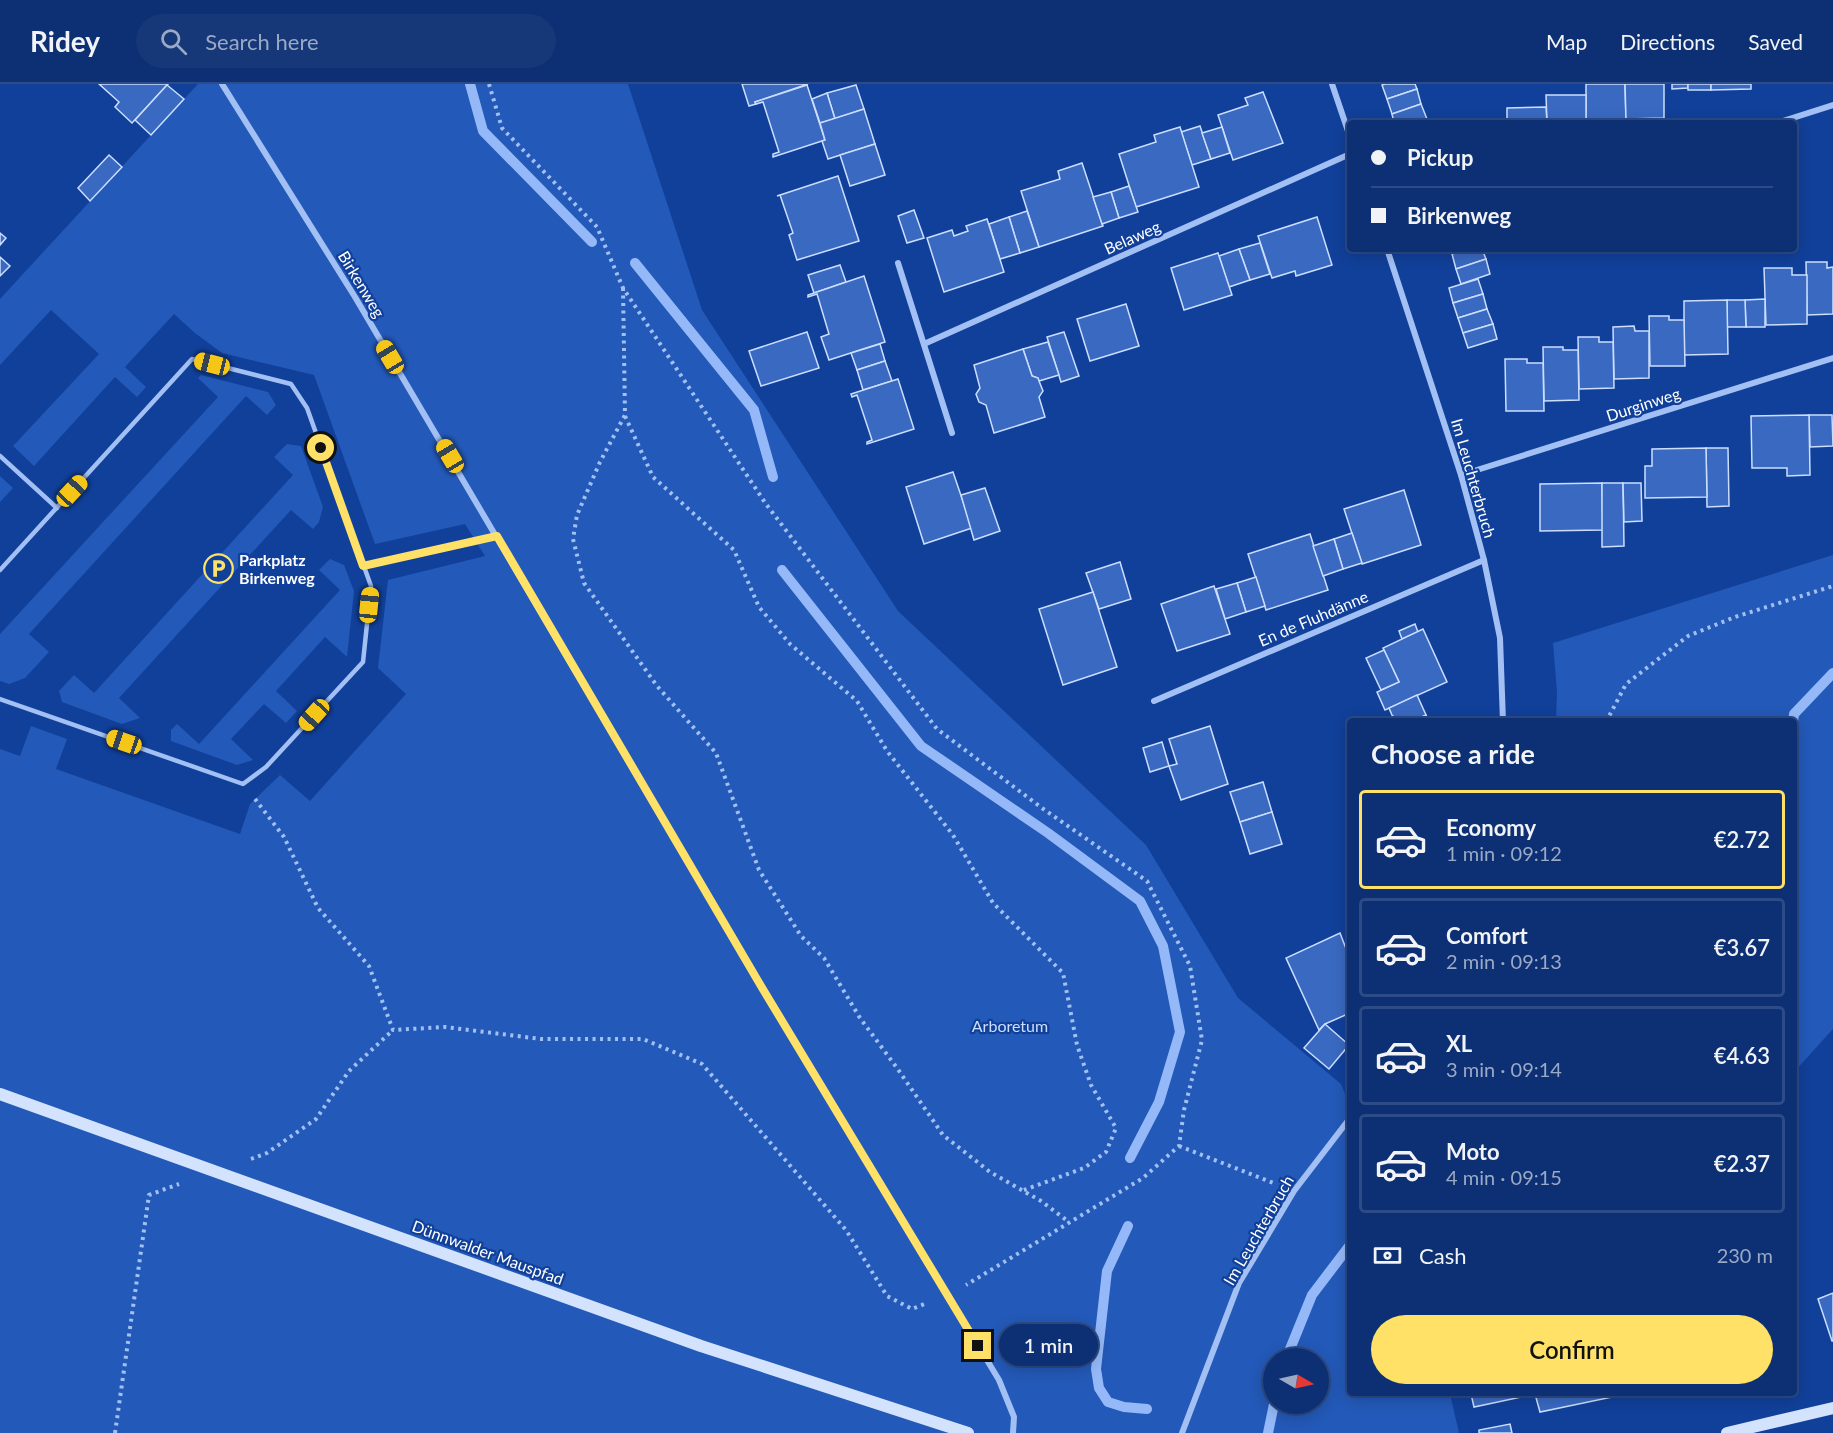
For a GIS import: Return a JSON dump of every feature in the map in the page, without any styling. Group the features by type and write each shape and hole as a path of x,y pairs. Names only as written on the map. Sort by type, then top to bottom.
{"main road":[{"name":"Dünnwalder Mauspfad","path":"0,1094 701,1346 963,1432"},
{"path":"1727,1433 1833,1408"}],"street":[{"name":"Birkenweg","path":"222,84 355,297 761,986 999,1380 1014,1417 1013,1433"},
{"path":"1332,84 1347,128"},
{"path":"1786,120 1833,105"},
{"name":"Belaweg","path":"924,344 1347,155"},
{"name":"Im Leuchterbruch","path":"1388,252 1461,475 1484,560 1500,638 1503,718"},
{"path":"898,263 952,433"},
{"name":"Durginweg","path":"1461,475 1833,358"},
{"name":"En de Fluhdänne","path":"1154,700 1484,560"},
{"name":"Im Leuchterbruch","path":"1182,1433 1239,1283 1294,1191 1347,1122"}],"lane":[{"path":"0,570 192,359 291,384 307,408 371,586 363,662 266,767 243,784 0,699"},
{"path":"0,456 57,508"},
{"path":"363,566 497,536"}],"path":[{"path":"115,1433 149,1195 267,1153 316,1119 349,1071 393,1030 445,1027 541,1039 643,1040 702,1064 846,1230 887,1296 912,1309 948,1296 1143,1178 1179,1146 1184,1110 1202,1040 1190,966 1147,881 1041,808 937,729 766,504 623,288 597,227 502,128 489,84"},
{"path":"623,288 625,415 653,477 734,550 759,607 789,644 857,701 887,751 953,835 993,903 1063,973 1081,1055 1091,1085 1116,1128 1106,1152 1084,1168 1023,1190"},
{"path":"625,415 600,462 577,516 573,539 585,584 657,686 716,753 759,870 801,936 824,958 860,1018 943,1135 990,1172 1041,1201 1069,1222"},
{"path":"1608,718 1626,684 1688,636 1735,617 1833,586"},
{"path":"243,784 284,837 318,908 369,966 393,1030"},
{"path":"1179,1146 1294,1191"}],"green space":[{"name":"Arboretum","path":"198,84 628,84 702,310 898,611 1146,845 1238,998 1341,1084 1347,1099 1347,1396 1450,1396 1459,1433 0,1433 0,749 20,756 31,726 67,739 56,769 240,834 250,804 280,775 310,801 406,694 378,668 388,580 485,556 465,524 375,544 314,375 222,353 174,314 125,367 146,387 137,397 115,377 34,466 13,446 99,354 51,310 0,365 0,299"},
{"path":"201,375 268,392 276,405 267,415 246,396 29,634 49,652 25,678 9,684 0,681 0,634 218,397 198,378"},
{"path":"287,444 301,446 323,507 319,522 313,529 291,510 119,698 140,718 122,724 62,702 59,691 74,675 94,693 293,475 274,457"},
{"path":"0,476 13,488 0,502"},
{"path":"1833,555 1833,1029 1797,1069 1797,718 1556,718 1557,692 1553,643"},
{"path":"330,559 344,565 354,591 347,657 325,637 276,691 297,711 286,723 264,704 231,739 253,760 237,765 171,741 171,730 177,724 199,744 340,590 319,570"}],"building":[{"path":"99,84 168,84 132,123 115,107 119,102"},
{"path":"742,84 808,84 749,106"},
{"path":"1415,84 1417,89 1387,99 1382,85"},
{"path":"1586,84 1625,84 1626,120 1586,120"},
{"path":"1625,84 1664,84 1664,118 1626,119"},
{"path":"1672,84 1688,84 1688,88 1672,89"},
{"path":"1688,84 1711,84 1711,90 1688,90"},
{"path":"1711,84 1751,84 1751,89 1711,90"},
{"path":"167,85 184,99 151,135 135,120"},
{"path":"807,85 825,140 773,157 773,154 779,152 763,102 756,104 755,102"},
{"path":"856,85 864,109 835,119 827,93"},
{"path":"1417,89 1421,104 1392,114 1387,99"},
{"path":"1263,92 1283,143 1233,160 1218,115 1248,105 1245,98"},
{"path":"827,93 835,119 820,123 812,99"},
{"path":"1546,95 1586,95 1586,120 1547,120"},
{"path":"1421,104 1427,119 1393,120 1392,114"},
{"path":"1546,107 1547,120 1507,120 1507,108"},
{"path":"864,109 875,144 828,159 822,141 825,140 820,123"},
{"path":"1200,126 1211,159 1192,165 1181,132"},
{"path":"1180,127 1199,187 1136,207 1119,154 1156,142 1154,135"},
{"path":"1222,127 1230,153 1211,159 1202,133"},
{"path":"875,144 885,175 850,186 840,155"},
{"path":"109,155 122,167 90,201 78,188"},
{"path":"1082,163 1103,226 1039,247 1021,191 1060,179 1058,171"},
{"path":"838,176 859,241 797,260 789,235 793,233 780,195"},
{"path":"1129,186 1138,212 1119,218 1111,192"},
{"path":"1111,192 1119,218 1102,224 1093,197"},
{"path":"914,210 924,238 907,243 898,216"},
{"path":"1027,211 1039,247 1020,253 1009,217"},
{"path":"1009,217 1020,253 1000,259 989,224"},
{"path":"1317,217 1332,265 1296,276 1295,271 1272,278 1258,236"},
{"path":"987,219 1004,272 944,292 927,238 952,230 954,236 968,231 966,226"},
{"path":"0,233 6,238 0,245"},
{"path":"1260,243 1270,274 1250,280 1239,249"},
{"path":"1239,249 1250,280 1229,287 1219,256"},
{"path":"1483,252 1486,259 1456,269 1452,254"},
{"path":"1218,253 1232,295 1184,310 1171,268"},
{"path":"0,257 10,266 0,276"},
{"path":"1486,259 1490,274 1461,284 1456,269"},
{"path":"1806,262 1827,262 1827,268 1833,267 1833,314 1807,315"},
{"path":"840,265 846,282 814,293 808,275"},
{"path":"1764,268 1792,268 1792,275 1807,275 1807,324 1766,325"},
{"path":"864,276 885,342 829,360 821,337 829,334 817,294 808,297 808,295"},
{"path":"1478,279 1483,294 1453,303 1449,288"},
{"path":"1483,294 1487,309 1458,318 1453,303"},
{"path":"1765,299 1765,327 1746,327 1745,300"},
{"path":"1727,300 1745,300 1746,327 1727,327"},
{"path":"1727,300 1728,354 1684,355 1684,301"},
{"path":"1126,304 1139,346 1090,361 1077,319"},
{"path":"1487,309 1493,324 1463,333 1458,318"},
{"path":"1649,316 1669,316 1669,320 1684,320 1685,366 1650,366"},
{"path":"1493,324 1497,339 1468,348 1463,333"},
{"path":"1634,326 1635,331 1649,331 1649,378 1614,379 1613,327"},
{"path":"807,332 819,368 761,386 749,351"},
{"path":"1064,332 1079,376 1061,382 1047,337"},
{"path":"1578,337 1599,337 1599,342 1613,342 1614,388 1579,389"},
{"path":"1048,342 1059,375 1039,381 1038,378 1032,376 1023,349"},
{"path":"880,344 885,361 857,370 851,353"},
{"path":"1543,347 1578,350 1579,400 1544,401"},
{"path":"1023,349 1032,376 1038,378 1043,391 1039,397 1045,417 994,433 986,405 979,402 976,394 980,388 974,365"},
{"path":"1505,359 1527,359 1527,363 1543,363 1544,411 1506,411"},
{"path":"885,361 892,381 863,390 857,370"},
{"path":"898,379 914,429 867,444 872,440 857,395 852,397 851,394"},
{"path":"1809,415 1832,415 1833,446 1810,447"},
{"path":"1809,415 1810,475 1787,476 1787,468 1752,468 1751,416"},
{"path":"1706,448 1728,448 1729,506 1707,507"},
{"path":"1706,448 1707,497 1645,498 1645,466 1652,466 1652,449"},
{"path":"953,472 972,528 924,544 906,487"},
{"path":"1602,483 1603,530 1540,531 1540,484"},
{"path":"1602,483 1623,483 1624,546 1602,547"},
{"path":"1623,483 1641,483 1642,521 1624,522"},
{"path":"985,488 1000,531 974,540 961,495"},
{"path":"1404,490 1421,545 1362,564 1344,509"},
{"path":"1352,533 1362,563 1343,569 1334,539"},
{"path":"1310,534 1328,590 1266,610 1248,554"},
{"path":"1334,539 1343,569 1323,576 1313,546"},
{"path":"1120,562 1131,599 1099,609 1086,573"},
{"path":"1256,577 1265,606 1246,612 1237,583"},
{"path":"1237,583 1246,612 1225,619 1216,589"},
{"path":"1214,586 1230,634 1177,651 1161,604"},
{"path":"1093,592 1117,667 1063,685 1039,609"},
{"path":"1415,624 1418,632 1402,639 1399,631"},
{"path":"1423,629 1447,682 1385,710 1377,692 1399,682 1383,648"},
{"path":"1384,650 1399,682 1381,690 1366,658"},
{"path":"1417,695 1426,715 1420,718 1393,718 1389,708"},
{"path":"1210,726 1228,784 1181,800 1169,766 1177,764 1169,739"},
{"path":"1162,742 1169,766 1150,772 1143,748"},
{"path":"1263,782 1272,812 1240,822 1230,792"},
{"path":"1272,812 1282,844 1250,854 1240,822"},
{"path":"1340,933 1347,951 1347,1014 1325,1024 1319,1030 1286,958"},
{"path":"1325,1024 1347,1043 1347,1047 1329,1069 1304,1048"},
{"path":"1833,1293 1833,1341 1832,1341 1818,1299"},
{"path":"1471,1396 1526,1396 1474,1407"},
{"path":"1536,1396 1617,1396 1540,1412"},
{"path":"1510,1424 1512,1433 1479,1433 1479,1430"}],"waterway":[{"path":"470,84 483,131 592,242"},
{"path":"635,263 754,410 773,477"},
{"path":"782,570 921,746 1048,833 1140,901 1163,946 1180,1032 1159,1102 1130,1158"},
{"path":"1794,718 1794,714 1833,673"},
{"path":"1128,1226 1107,1271 1096,1369 1099,1388 1108,1402 1124,1407 1147,1409"},
{"path":"1290,1348 1312,1295 1347,1249"},
{"path":"1268,1433 1272,1414"}],"place":[{"name":"Parkplatz Birkenweg","path":"218,568"}],"route":[{"path":"321,448 363,566 497,536 761,986 978,1346"}]}
